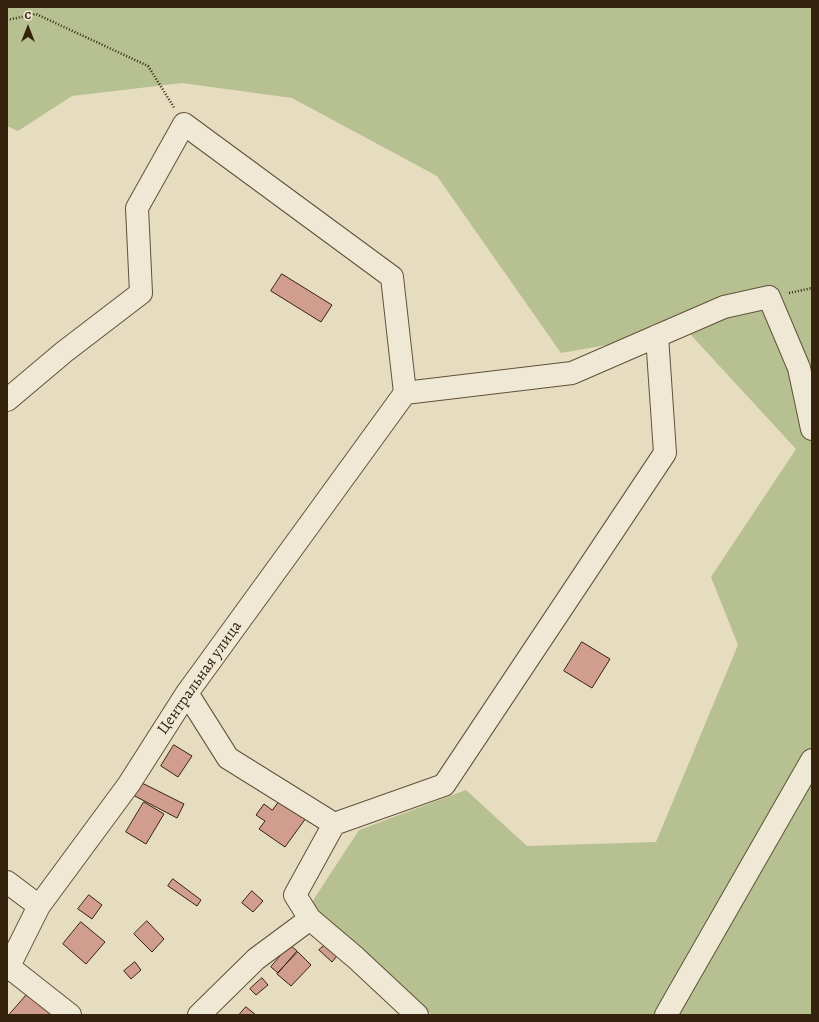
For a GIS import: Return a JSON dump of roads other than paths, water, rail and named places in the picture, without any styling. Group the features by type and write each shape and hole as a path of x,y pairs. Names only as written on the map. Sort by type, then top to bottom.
{"street":[{"path":"7,400 64,352 141,293 137,208 184,124 392,277 405,393 572,373 724,307 769,297 800,368 812,429"},
{"path":"417,1015 356,958 310,920 295,895 334,824 444,785 665,453 657,336"},
{"name":"Центральная улица","path":"8,968 40,906 129,784 187,693 405,393"},
{"path":"187,693 228,758 334,824"},
{"path":"666,1015 812,760"},
{"path":"7,882 40,906"},
{"path":"199,1015 256,959 310,920"},
{"path":"8,968 70,1015"}]}
